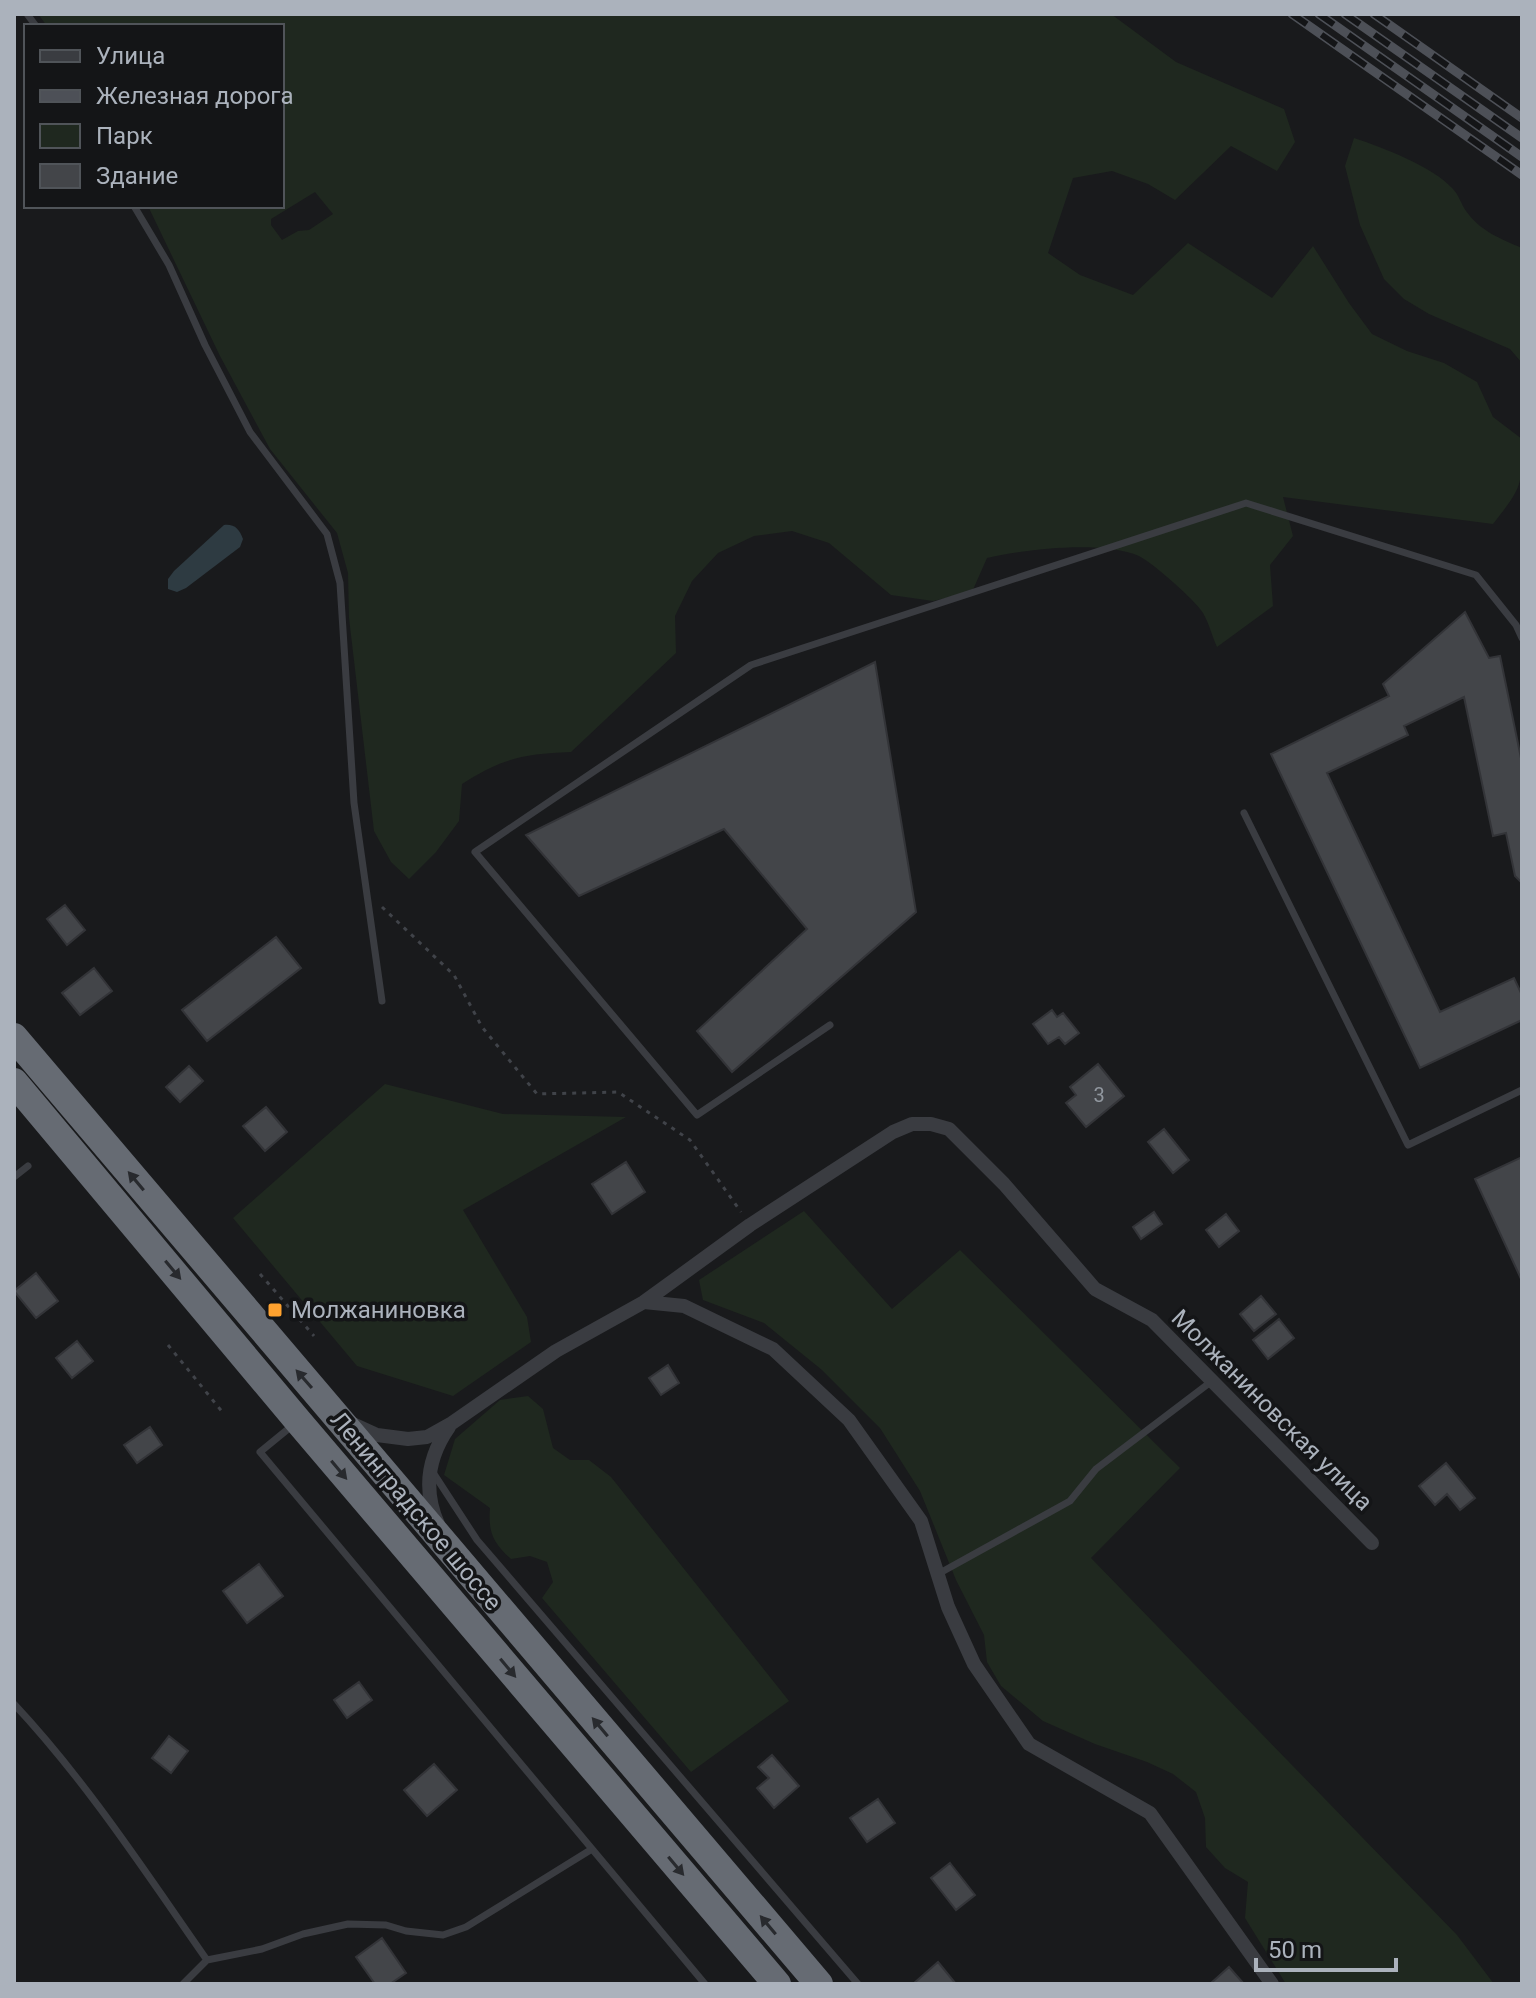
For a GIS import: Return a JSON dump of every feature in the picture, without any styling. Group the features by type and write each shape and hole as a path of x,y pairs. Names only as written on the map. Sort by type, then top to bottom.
{"highway":[{"name":"Ленинградское шоссе","path":"14,1037 819,1984"},
{"name":"Ленинградское шоссе","path":"14,1082 777,1984"}],"street":[{"name":"Молжаниновская улица","path":"331,1411 377,1435 398,1439 427,1437 556,1351 644,1302 750,1225 893,1132 912,1124 931,1124 949,1129 1004,1184 1095,1289 1152,1320 1372,1543"},
{"path":"644,1302 684,1306 773,1349 849,1420 921,1521 948,1607 974,1664 1029,1744 1150,1813 1272,1984"},
{"name":"Молжаниновская улица","path":"452,1423 439,1442 430,1469 429,1494 433,1512 455,1556"}],"lane":[{"path":"135,208 169,265 205,345 250,432 327,534 340,583 354,803 382,1001"},
{"path":"830,1025 697,1115 475,852 751,665 1246,503 1476,575 1519,622 1522,638"},
{"path":"1244,813 1408,1145 1522,1090"},
{"path":"14,1177 28,1166"},
{"path":"938,1574 1070,1501 1096,1469 1212,1381"},
{"path":"298,1421 260,1452 705,1984"},
{"path":"430,1469 477,1540 858,1984"},
{"path":"14,1704 113,1827 207,1960"},
{"path":"183,1984 207,1960 262,1949 303,1934 348,1924 386,1925 406,1931 443,1935 466,1927 592,1849"}],"path":[{"path":"367,894 454,975 482,1027 537,1094 618,1092 690,1140 750,1225"},
{"path":"260,1274 314,1336"},
{"path":"168,1345 224,1414"}],"green space":[{"path":"38,14 1111,14 1176,62 1284,109 1295,142 1277,171 1231,146 1175,200 1148,184 1112,171 1073,178 1048,253 1080,275 1133,295 1188,243 1272,298 1313,246 1372,334 1407,351 1444,363 1477,382 1493,417 1522,439 1522,467 1515,493 1493,524 1283,497 1293,536 1270,565 1273,606 1217,647 1199,607 1145,560 1124,551 1064,548 987,558 972,592 933,601 891,595 829,543 792,531 754,536 718,553 692,581 675,616 676,653 571,752 514,759 462,784 459,821 436,852 409,879 391,862 374,831 349,618 348,573 337,533 270,449 220,356 149,208 284,208 284,24 46,24","holes":["315,192 333,214 309,230 298,231 282,240 271,225 271,219"]},
{"path":"1354,138 1393,152 1433,173 1453,189 1478,224 1491,234 1522,248 1522,363 1510,349 1429,314 1404,299 1384,279 1360,225 1345,166"},
{"path":"385,1084 503,1114 626,1117 463,1210 527,1317 531,1342 453,1396 357,1366 233,1218"},
{"path":"804,1211 892,1309 960,1250 1180,1468 1091,1558 1457,1935 1494,1984 1286,1984 1245,1918 1248,1882 1225,1868 1206,1847 1205,1818 1196,1792 1173,1774 1043,1721 1001,1686 987,1662 984,1635 956,1580 920,1491 880,1428 822,1370 764,1323 703,1300 699,1280"},
{"path":"528,1396 543,1409 553,1448 570,1460 589,1460 611,1477 789,1701 691,1772 542,1598 553,1582 547,1562 530,1556 511,1559 493,1536 490,1508 444,1475 455,1439 500,1400"}],"shaded area":[{"path":"224,525 234,526 238,530 243,539 240,547 186,588 177,592 168,589 168,579 174,571"}],"building":[{"path":"1465,612 1489,658 1500,656 1522,763 1522,883 1515,876 1506,833 1493,836 1464,697 1404,726 1408,735 1327,773 1440,1012 1514,978 1522,995 1522,1020 1420,1068 1271,754 1389,696 1383,684"},
{"path":"875,662 916,912 732,1072 697,1031 807,929 724,829 579,896 526,835"},
{"path":"65,905 85,930 67,945 47,919"},
{"path":"276,937 301,968 207,1041 182,1010"},
{"path":"94,968 112,991 80,1015 62,993"},
{"path":"1052,1010 1057,1017 1063,1013 1079,1033 1065,1044 1059,1037 1048,1044 1033,1024"},
{"path":"1098,1064 1124,1096 1086,1127 1066,1103 1076,1095 1070,1087"},
{"path":"189,1066 203,1081 180,1102 166,1087"},
{"path":"266,1107 287,1132 265,1151 243,1126"},
{"path":"1164,1129 1189,1160 1173,1173 1148,1142"},
{"path":"1522,1157 1522,1281 1475,1179"},
{"path":"626,1162 645,1192 612,1214 592,1184"},
{"path":"1154,1212 1162,1224 1141,1239 1133,1227"},
{"path":"1226,1214 1239,1231 1219,1247 1206,1230"},
{"path":"36,1273 58,1301 36,1318 14,1291"},
{"path":"1261,1296 1276,1314 1254,1331 1240,1314"},
{"path":"1279,1319 1294,1338 1268,1359 1253,1340"},
{"path":"77,1341 93,1361 72,1378 56,1358"},
{"path":"668,1365 679,1383 661,1395 649,1378"},
{"path":"150,1427 162,1445 137,1463 124,1445"},
{"path":"1446,1463 1475,1498 1460,1510 1447,1494 1435,1505 1419,1486"},
{"path":"259,1564 283,1596 247,1623 223,1591"},
{"path":"359,1682 372,1700 347,1718 334,1700"},
{"path":"169,1736 188,1751 171,1773 152,1758"},
{"path":"772,1755 799,1786 774,1808 757,1788 769,1778 758,1767"},
{"path":"434,1764 457,1790 427,1816 404,1790"},
{"path":"878,1799 895,1823 867,1842 850,1818"},
{"path":"950,1863 975,1895 956,1910 931,1878"},
{"path":"382,1938 406,1973 390,1984 375,1984 356,1957"},
{"path":"938,1962 956,1984 913,1984"},
{"path":"1229,1967 1244,1984 1210,1984"}],"railway":[{"path":"1292,14 1522,175"},
{"path":"1319,14 1522,157"},
{"path":"1345,14 1522,138"},
{"path":"1374,14 1522,118"}],"place":[{"name":"Молжаниновка","path":"275,1310"}]}
